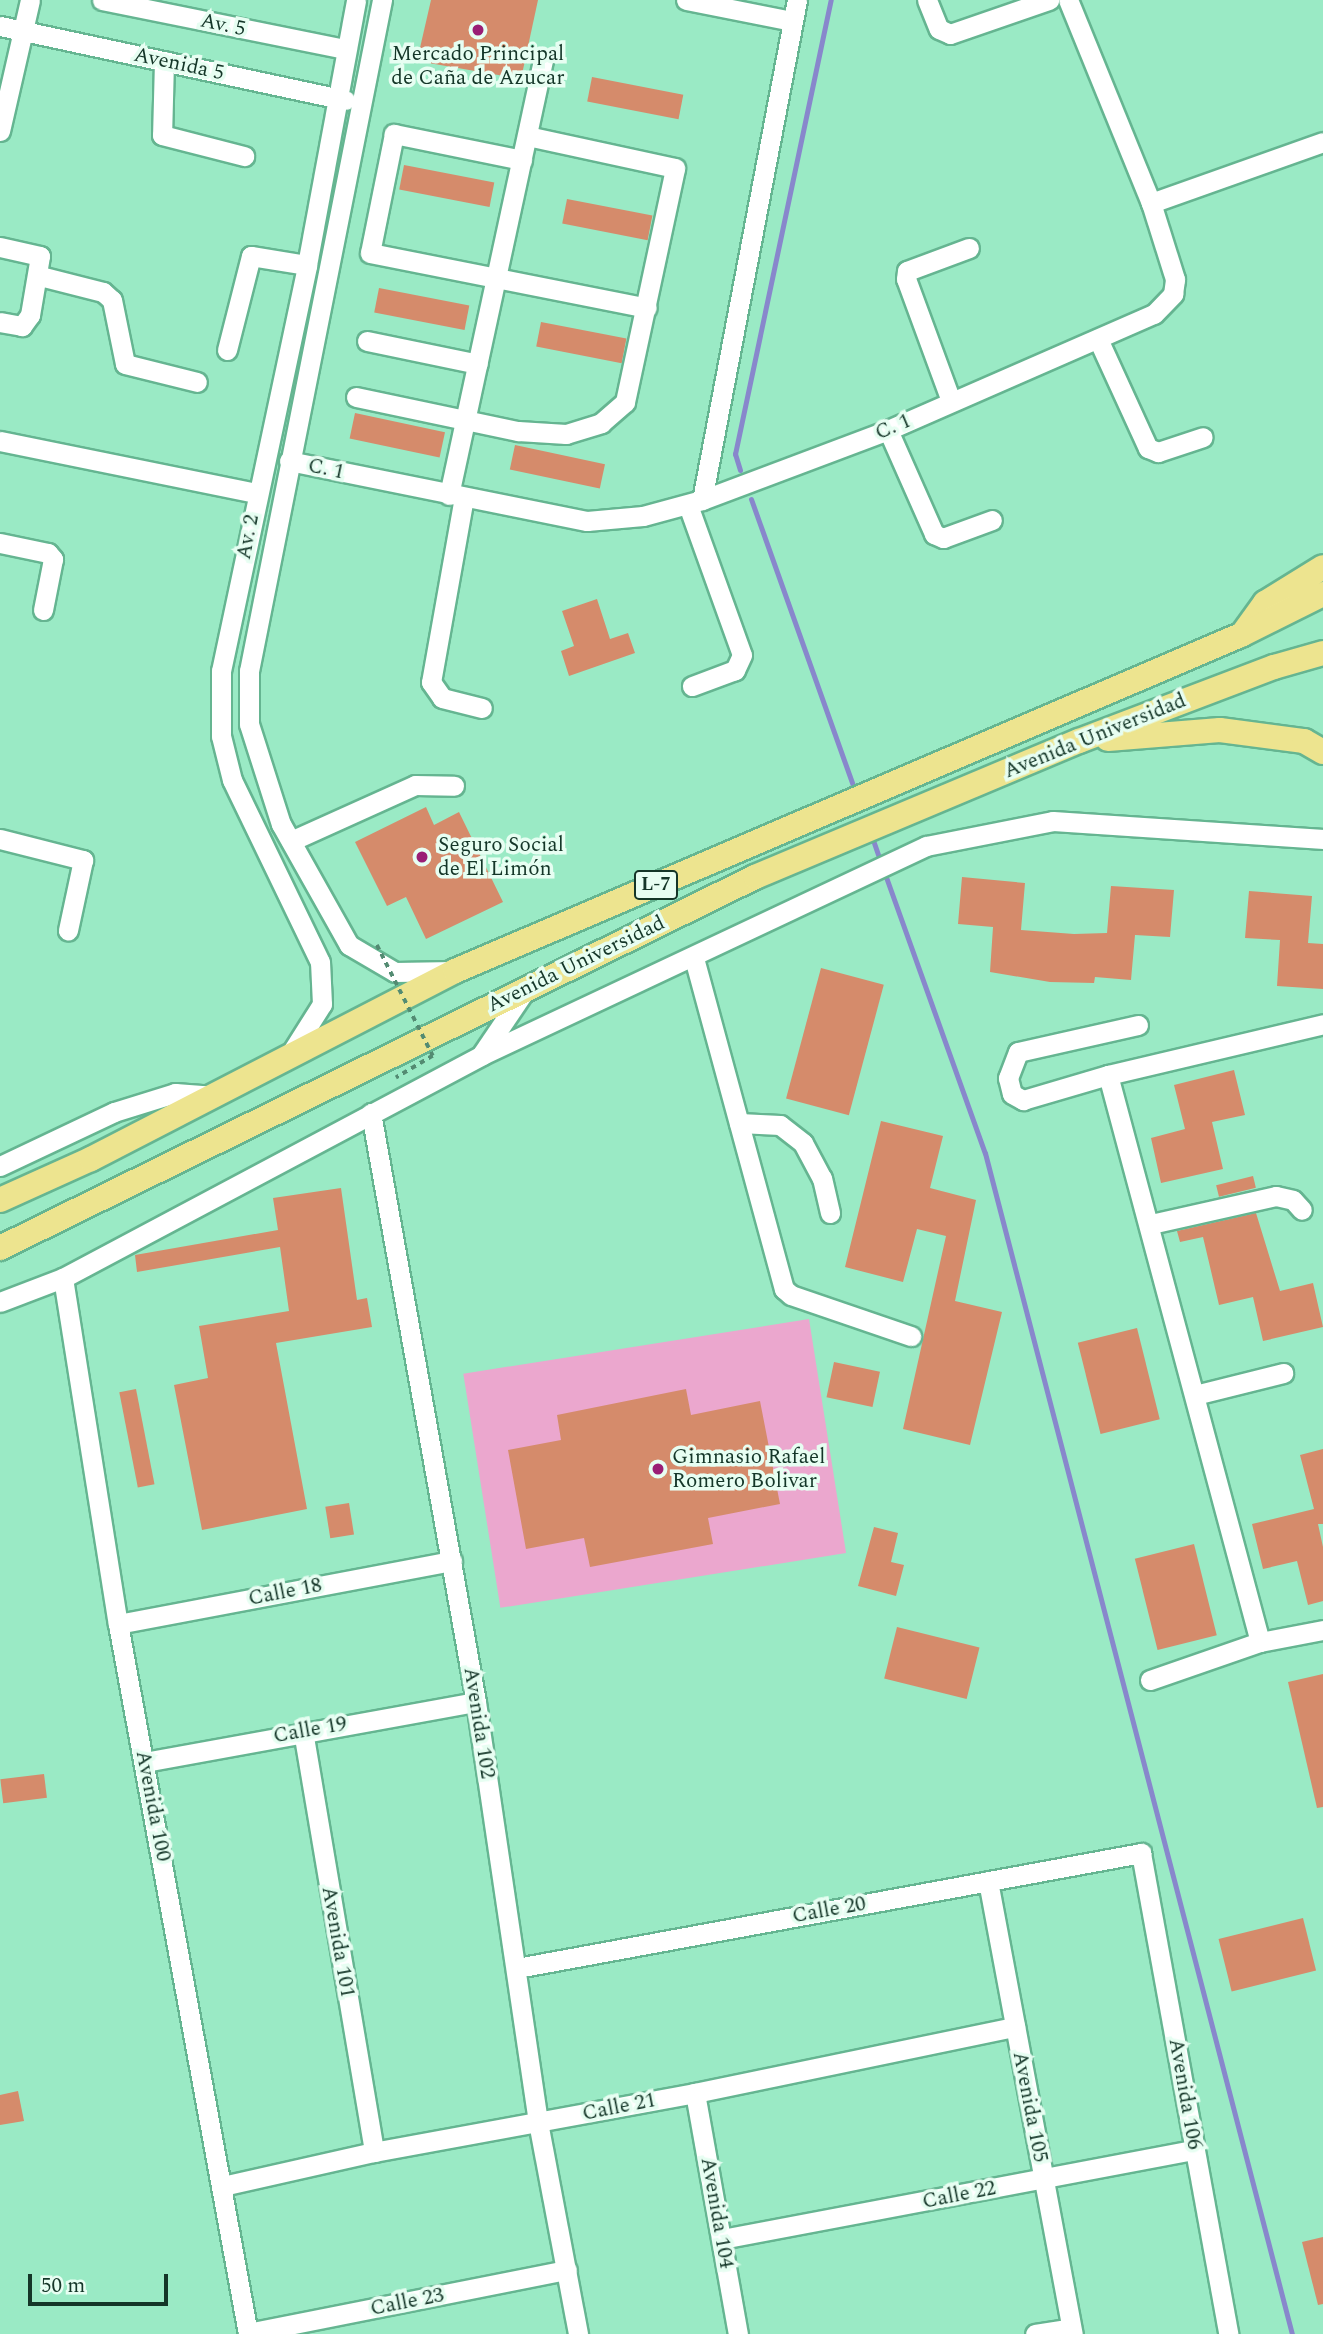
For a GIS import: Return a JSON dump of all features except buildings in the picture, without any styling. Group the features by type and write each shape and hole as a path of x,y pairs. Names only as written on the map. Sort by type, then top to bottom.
{"main road":[{"path":"1241,635 1265,603 1323,567"},
{"name":"Avenida Universidad","path":"0,1200 216,1096 291,1053 455,971 1241,635 1323,594"},
{"name":"Avenida Universidad","path":"0,1248 130,1188 528,986 755,877 1079,741 1274,667 1323,653"},
{"path":"1079,741 1220,730 1304,741 1323,752"}],"street":[{"path":"0,131 30,0"},
{"name":"Av. 5","path":"102,0 166,6 344,49"},
{"name":"Av. 2","path":"291,1053 322,1004 320,962 251,826 221,737 221,671 256,493 307,265 344,49 356,0"},
{"name":"Av. 2","path":"382,0 358,103 250,671 248,724 267,792 291,841 349,944 395,972 455,971"},
{"path":"687,0 792,21"},
{"path":"692,686 734,670 742,655 695,503 797,0"},
{"path":"928,0 940,29 950,34 1049,0"},
{"name":"C. 1","path":"289,461 587,521 643,516 695,503 888,430 1154,314 1173,294 1175,279 1151,203 1068,0"},
{"name":"Avenida 5","path":"0,26 358,103"},
{"path":"482,708 442,698 431,682 466,421 543,59"},
{"path":"164,61 162,135 244,156"},
{"path":"522,160 394,134 370,253 647,308"},
{"path":"356,397 518,431 566,434 601,423 625,402 675,168 527,136"},
{"path":"1151,203 1323,142"},
{"path":"0,247 40,256 40,276 30,315 22,326 0,322"},
{"path":"951,401 906,279 907,271 969,248"},
{"path":"228,350 251,256 307,265"},
{"path":"40,276 103,292 112,300 125,364 197,382"},
{"path":"1098,339 1148,448 1158,452 1203,437"},
{"path":"367,341 478,365"},
{"path":"888,430 934,534 943,538 992,520"},
{"path":"0,441 256,493"},
{"path":"0,543 48,553 53,559 43,610"},
{"path":"291,841 415,785 454,786"},
{"name":"Avenida Universidad","path":"0,1302 63,1278 482,1055 694,958 926,846 1053,821 1323,839"},
{"path":"0,839 83,860 68,930"},
{"path":"694,958 784,1289 791,1296 911,1336"},
{"path":"482,1055 528,986"},
{"path":"1138,1025 1018,1052 1008,1078 1012,1094 1023,1100 1108,1075 1323,1024"},
{"path":"1108,1075 1151,1224 1261,1642"},
{"path":"0,1166 114,1112 175,1093 216,1096"},
{"name":"Avenida 102","path":"371,1113 452,1560 517,1968 538,2122 578,2334"},
{"path":"739,1123 780,1125 803,1143 821,1178 830,1213"},
{"path":"1151,1224 1276,1196 1293,1200 1302,1210"},
{"name":"Avenida 100","path":"63,1278 118,1624 248,2333"},
{"path":"1195,1395 1283,1373"},
{"name":"Calle 18","path":"118,1624 452,1560"},
{"path":"1150,1680 1261,1642 1323,1630"},
{"name":"Calle 19","path":"145,1762 303,1731 476,1702"},
{"name":"Avenida 101","path":"303,1731 374,2152"},
{"name":"Calle 20","path":"517,1968 1141,1853"},
{"name":"Avenida 106","path":"1141,1853 1228,2334"},
{"name":"Avenida 105","path":"988,1881 1072,2331"},
{"name":"Calle 21","path":"223,2186 374,2152 695,2093 1015,2027"},
{"name":"Avenida 104","path":"695,2093 738,2334"},
{"name":"Calle 22","path":"722,2239 1195,2150"},
{"name":"Calle 23","path":"248,2333 567,2270"},
{"path":"1035,2334 1072,2331"}],"path":[{"path":"377,945 433,1056 396,1078"}],"shaded area":[{"name":"Gimnasio Rafael Romero Bolivar","path":"809,1319 846,1553 500,1608 463,1374"}],"waterway":[{"path":"740,470 735,454 831,0"},
{"path":"751,499 854,788"},
{"path":"873,840 879,857"},
{"path":"886,877 985,1153 1292,2334"}],"place":[{"name":"Mercado Principal de Caña de Azucar","path":"478,30"},
{"name":"Seguro Social de El Limón","path":"422,857"},
{"name":"Gimnasio Rafael Romero Bolivar","path":"658,1469"}]}
